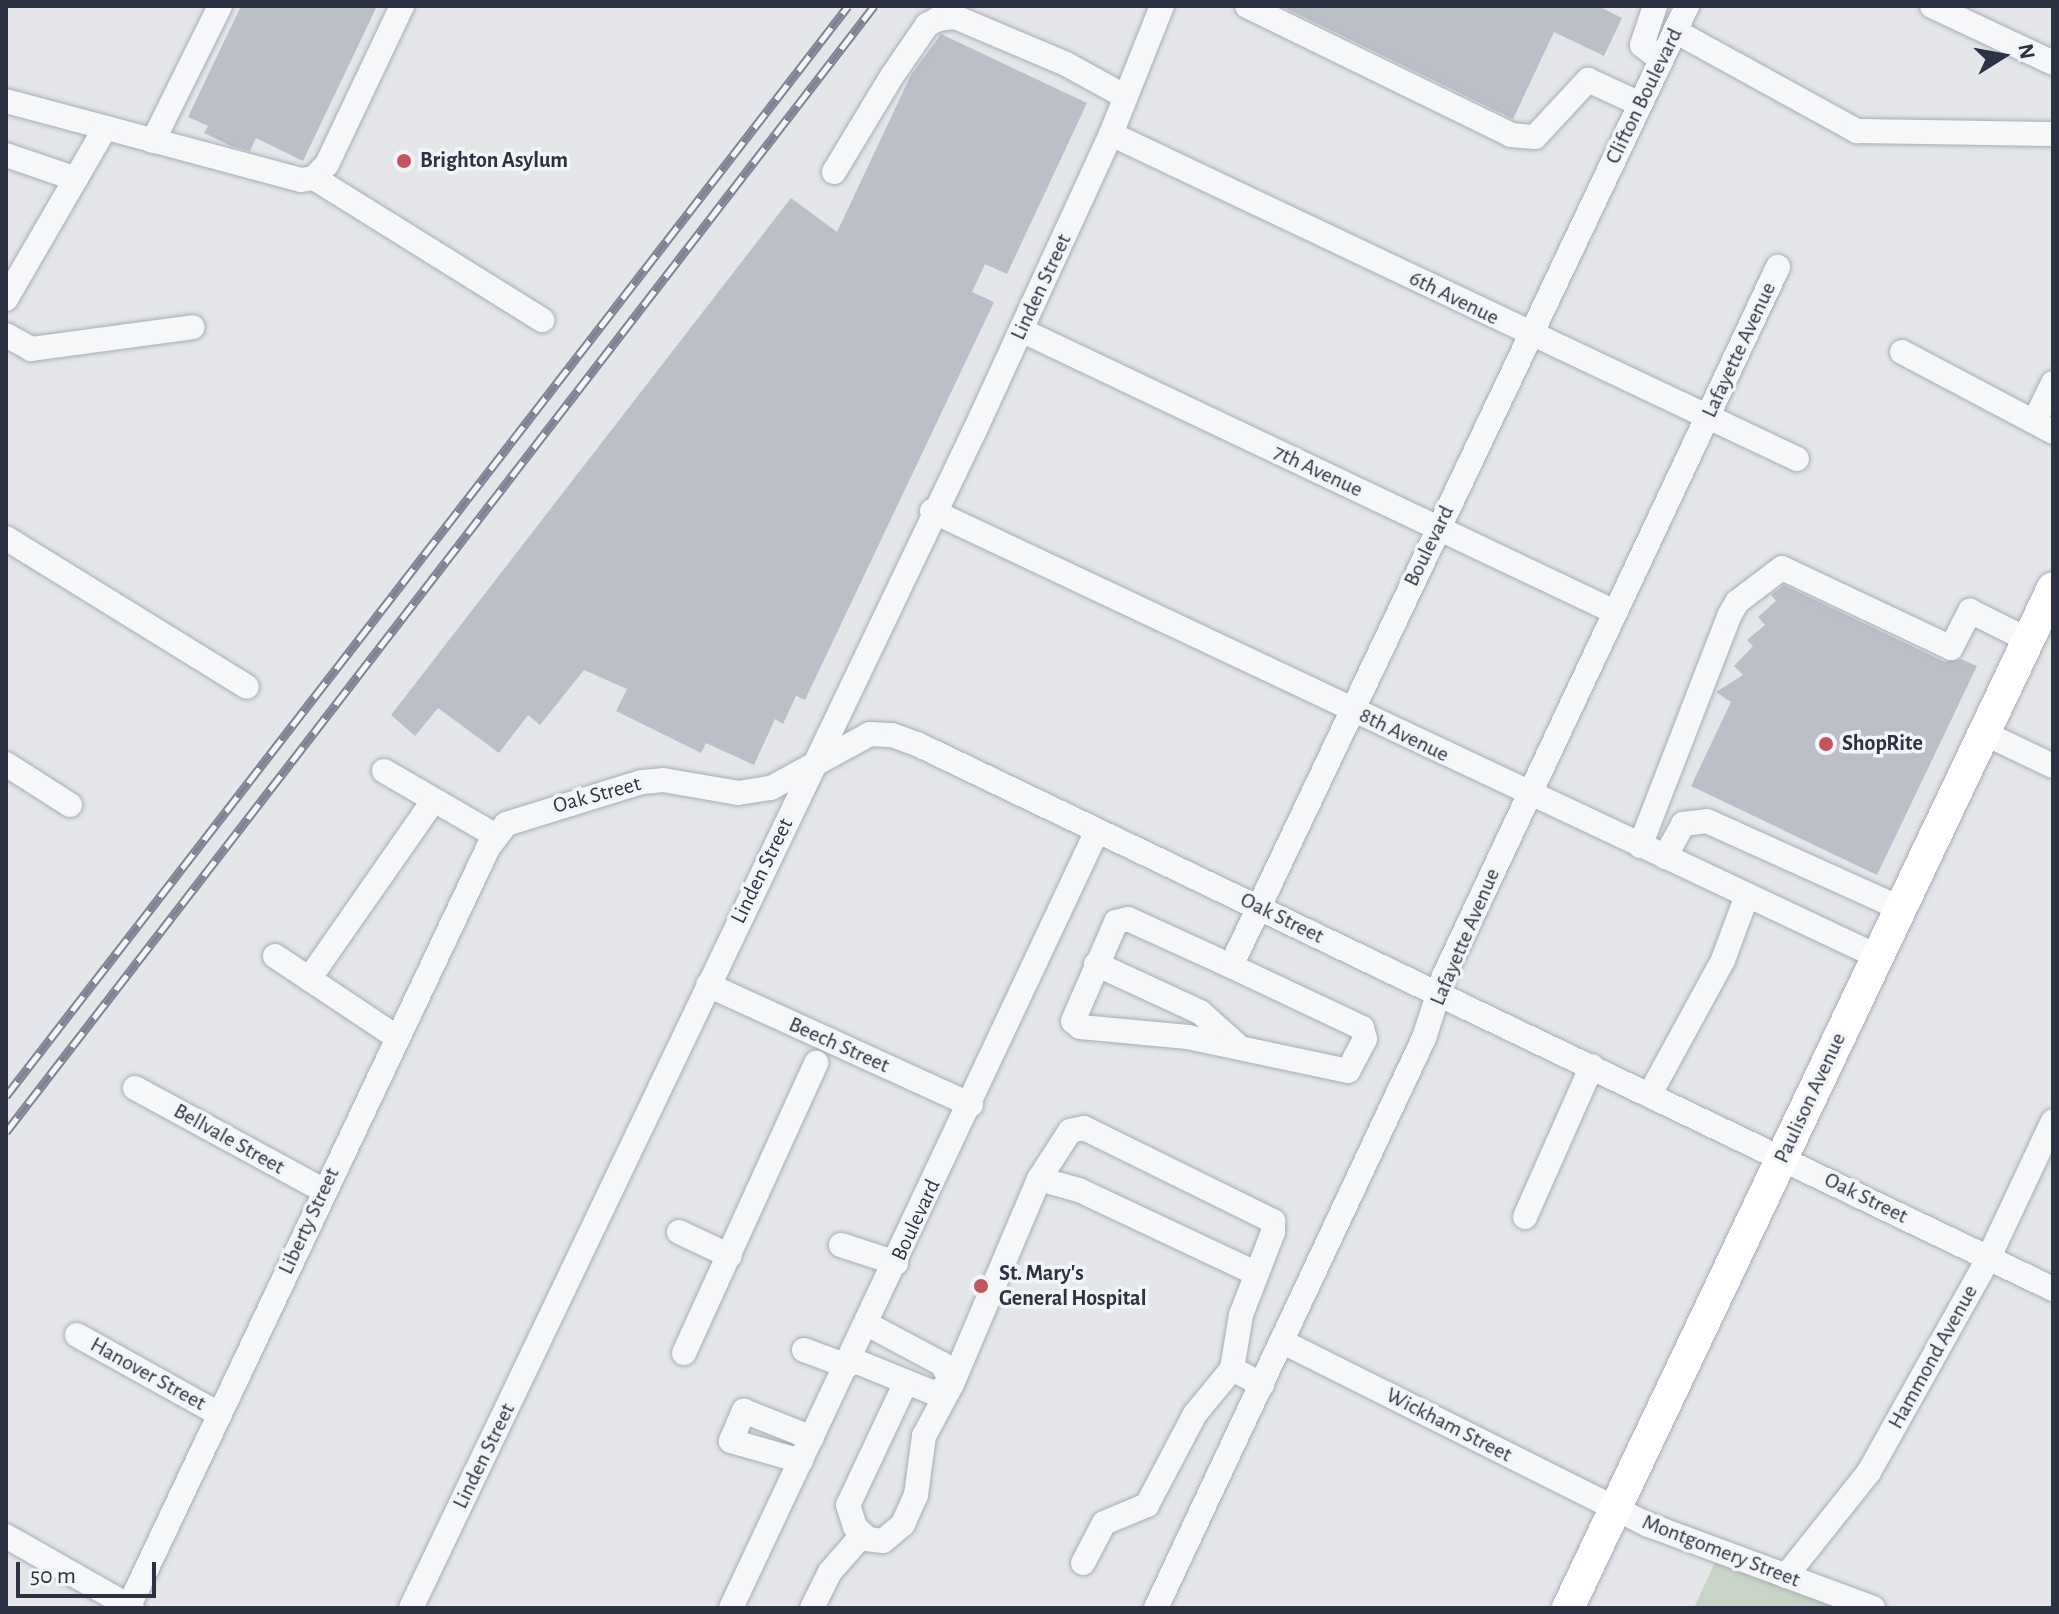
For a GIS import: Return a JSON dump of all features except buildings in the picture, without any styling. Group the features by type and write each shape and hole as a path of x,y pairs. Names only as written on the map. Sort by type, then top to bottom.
{"main road":[{"name":"Paulison Avenue","path":"1568,1608 2053,588"}],"street":[{"path":"153,141 220,6"},
{"path":"6,101 301,180 314,178 327,164 402,6"},
{"name":"Linden Street","path":"411,1608 1021,330 1111,134 1162,6"},
{"path":"1247,6 1511,135 1535,137 1588,80 1640,104"},
{"path":"1661,60 1642,45 1656,6 1681,18 1857,131 2053,134"},
{"path":"1932,6 2053,63"},
{"path":"834,172 892,76 927,25 938,19 955,17 1066,64 1126,97"},
{"name":"Clifton Boulevard","path":"1601,185 1681,18"},
{"path":"6,299 105,128"},
{"name":"6th Avenue","path":"1111,134 1797,459"},
{"path":"6,155 76,179"},
{"path":"314,178 542,320"},
{"name":"Boulevard","path":"1231,966 1601,185"},
{"name":"Lafayette Avenue","path":"1156,1608 1424,1038 1438,995 1528,795 1778,267"},
{"path":"6,335 31,349 193,327"},
{"name":"7th Avenue","path":"1021,330 1615,612"},
{"path":"1902,352 2044,426 2053,383"},
{"name":"8th Avenue","path":"932,511 1746,898 1877,956"},
{"path":"6,538 247,687"},
{"path":"1640,846 1729,616 1737,602 1782,568 1951,648 1970,611 2028,640"},
{"path":"1984,733 2053,766"},
{"name":"Oak Street","path":"496,836 506,824 528,814 624,785 663,780 738,793 771,788 870,734 892,735 1259,906 2053,1289"},
{"path":"6,764 70,805"},
{"path":"384,771 496,836"},
{"path":"309,979 434,800"},
{"path":"1665,857 1683,824 1707,821 1900,908"},
{"name":"Boulevard","path":"731,1608 971,1105 1097,831"},
{"name":"Liberty Street","path":"130,1608 323,1190 496,836"},
{"path":"1650,1094 1723,960 1746,898"},
{"path":"1128,919 1358,1026 1366,1035 1356,1061 1344,1073 1321,1062 1239,1047 1080,1027 1073,1021 1074,1012 1096,964 1116,922 1128,919"},
{"path":"275,956 398,1038"},
{"path":"1096,964 1200,1012 1239,1047"},
{"name":"Beech Street","path":"708,985 971,1105"},
{"path":"684,1353 816,1063"},
{"path":"1525,1217 1592,1066"},
{"name":"Bellvale Street","path":"135,1088 323,1190"},
{"name":"Hammond Avenue","path":"1786,1576 1869,1472 1989,1257 2053,1121"},
{"path":"906,1382 848,1505 863,1534 883,1541 903,1524 916,1495 924,1436 952,1384 1039,1179 1070,1131 1100,1133 1273,1221 1273,1232 1241,1315 1232,1369 1195,1414 1147,1505 1104,1523 1083,1563"},
{"path":"1039,1179 1079,1190 1255,1273"},
{"path":"679,1232 730,1256"},
{"path":"841,1245 896,1263"},
{"path":"867,1324 942,1364 952,1384"},
{"name":"Hanover Street","path":"77,1335 219,1414"},
{"name":"Wickham Street","path":"1283,1342 1615,1508"},
{"path":"804,1350 848,1362 934,1393 952,1384"},
{"path":"1232,1369 1262,1384"},
{"path":"801,1461 731,1441 744,1411 812,1438"},
{"name":"Montgomery Street","path":"1615,1508 1873,1608"},
{"path":"812,1608 830,1572 863,1534"},
{"path":"6,1536 130,1608"}],"green space":[{"path":"1716,1560 1838,1608 1694,1608"}],"railway":[{"path":"6,1096 848,6"},
{"path":"6,1132 874,6"}],"place":[{"name":"Brighton Asylum","path":"404,161"},
{"name":"ShopRite","path":"1826,744"},
{"name":"St. Mary's General Hospital","path":"981,1286"}]}
